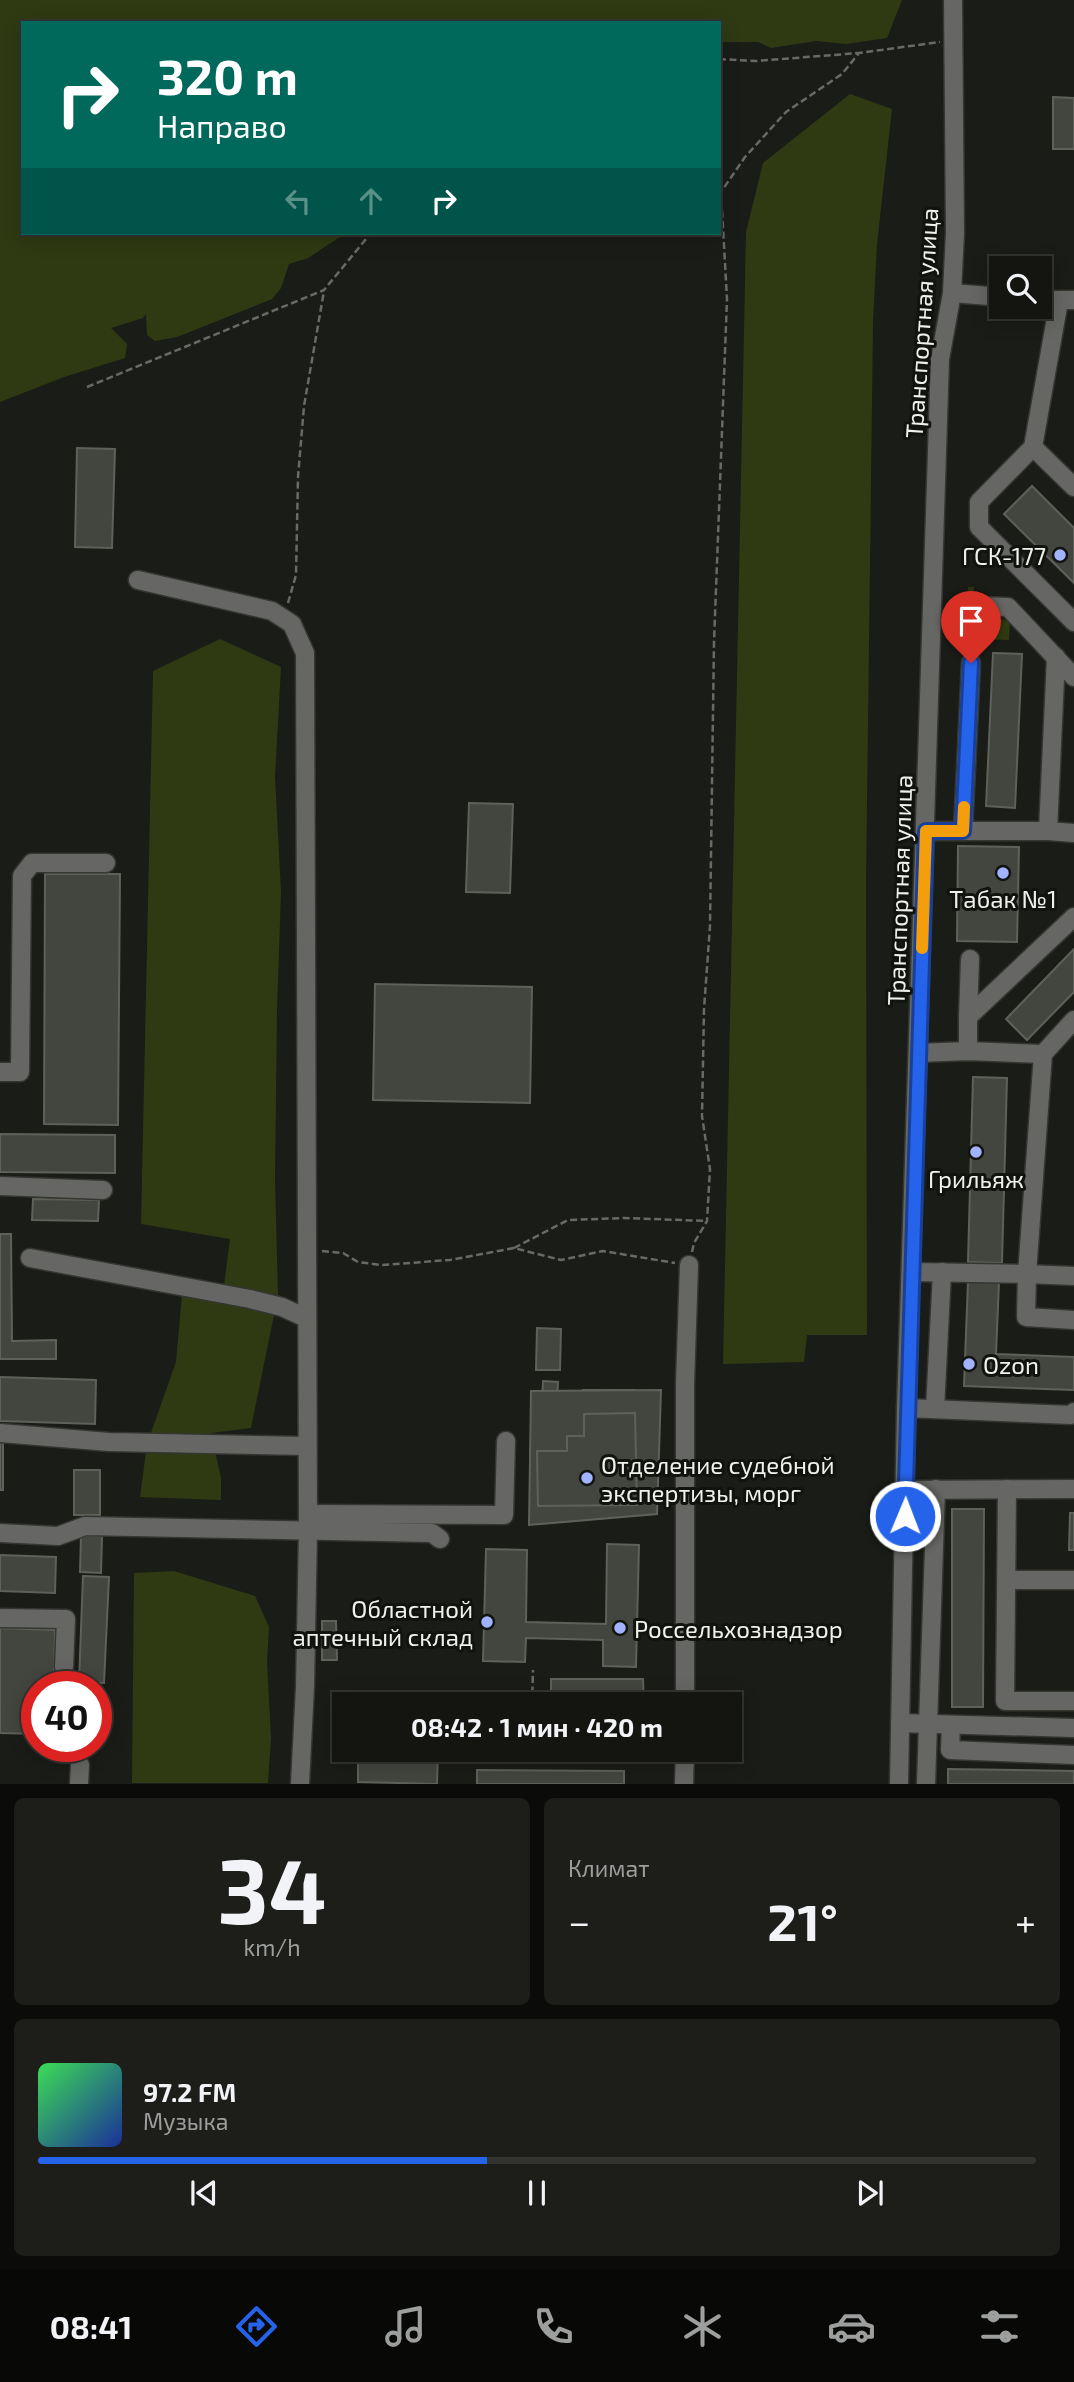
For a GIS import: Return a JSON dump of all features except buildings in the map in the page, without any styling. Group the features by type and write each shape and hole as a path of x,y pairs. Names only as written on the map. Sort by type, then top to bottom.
{"street":[{"name":"Транспортная улица","path":"899,1783 906,1408 940,359 952,293 955,233 953,0"},
{"path":"952,293 989,295"},
{"path":"1066,301 1033,447 979,502 979,527 1074,622"},
{"path":"1033,447 1074,487"},
{"path":"138,580 284,616 292,624 305,653 308,1522 300,1783"},
{"path":"979,606 1008,607 1074,677"},
{"path":"1048,831 1056,657"},
{"path":"963,831 971,663"},
{"path":"926,831 1074,833"},
{"path":"0,1072 20,1072 22,876 32,863 106,863"},
{"path":"968,1017 1074,917"},
{"path":"968,1051 970,959"},
{"path":"1074,1020 1043,1054 1026,1317 1074,1320"},
{"path":"918,1053 968,1051 1043,1054"},
{"path":"0,1186 103,1190"},
{"path":"30,1258 250,1299 282,1307 306,1318"},
{"path":"685,1692 685,1384 689,1265"},
{"path":"911,1272 1074,1276"},
{"path":"935,1409 942,1272"},
{"path":"906,1408 1071,1415 1074,1412"},
{"path":"0,1433 109,1442 307,1446"},
{"path":"0,1533 58,1536 85,1526 504,1515 506,1441"},
{"path":"926,1783 936,1489"},
{"path":"1000,1727 1005,1701 1007,1489"},
{"path":"905,1490 1074,1489"},
{"path":"308,1522 432,1533 439,1539"},
{"path":"1007,1580 1074,1580"},
{"path":"0,1618 66,1619 64,1667"},
{"path":"1005,1701 1074,1701"},
{"path":"1041,1727 1042,1702"},
{"path":"900,1723 1074,1728"},
{"path":"951,1725 950,1750 1074,1755"},
{"path":"684,1783 685,1762"},
{"path":"79,1783 80,1765"}],"path":[{"path":"721,59 756,61 859,53 953,41"},
{"path":"514,1248 561,1260 603,1251 689,1265 694,1243 707,1221 710,1168 702,1116 703,1023 710,926 715,628 727,299 721,192 745,157 786,112 842,74 859,53"},
{"path":"87,387 324,290 369,235"},
{"path":"284,616 296,575 298,477 304,406 324,290"},
{"path":"306,1258 322,1251 343,1253 358,1262 381,1265 450,1260 514,1248 568,1220 623,1218 707,1221"},
{"path":"532,1692 533,1670"}],"green space":[{"path":"0,0 902,0 887,38 846,44 816,41 771,48 758,42 721,42 721,21 21,21 21,235 343,235 308,258 289,264 281,288 272,299 177,337 155,341 147,335 146,314 143,318 111,328 127,344 125,358 64,377 0,402"},
{"path":"850,94 892,109 877,244 873,322 866,884 867,1335 807,1335 804,1362 723,1364 746,232 763,163"},
{"path":"968,587 974,587 972,618 1010,620 1009,640 980,639 978,661 964,660"},
{"path":"220,639 281,667 275,777 281,892 275,1180 278,1295 251,1428 211,1433 221,1478 221,1500 140,1497 147,1444 176,1362 182,1295 222,1301 230,1239 141,1224 153,671"},
{"path":"174,1571 255,1596 269,1627 267,1661 271,1738 268,1783 132,1783 134,1573"}],"slow traffic":[{"path":"922,948 926,831 963,831 964,807"}],"place":[{"name":"ГСК-177","path":"1060,555"},
{"name":"Табак №1","path":"1003,873"},
{"name":"Грильяж","path":"976,1152"},
{"name":"Ozon","path":"969,1364"},
{"name":"Отделение судебной экспертизы, морг","path":"587,1478"},
{"name":"Областной аптечный склад","path":"487,1622"},
{"name":"Россельхознадзор","path":"620,1628"}],"route":[{"path":"905,1516 906,1408 926,831 963,831 971,663"}]}
